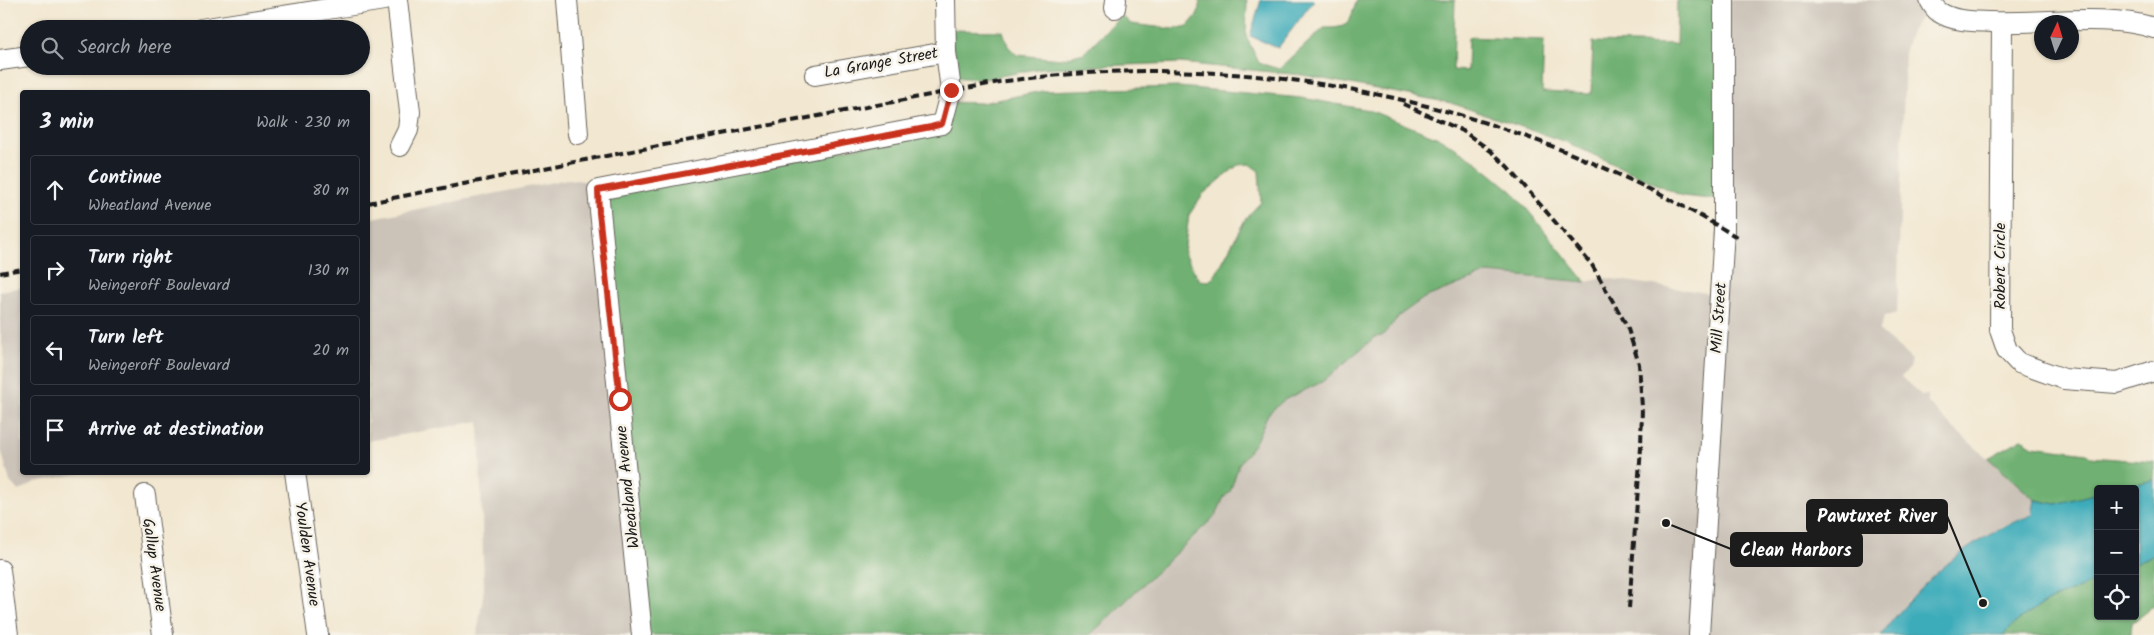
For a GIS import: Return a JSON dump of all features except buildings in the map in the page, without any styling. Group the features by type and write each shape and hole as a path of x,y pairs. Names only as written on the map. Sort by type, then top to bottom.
{"street":[{"path":"258,20 384,0"},
{"path":"397,0 410,112 408,130 400,146"},
{"path":"567,0 578,134"},
{"path":"945,0 946,52"},
{"name":"Mill Street","path":"1698,635 1724,230 1724,0"},
{"path":"1930,0 1938,12 1963,21 2080,20 2141,24 2154,28"},
{"name":"Robert Circle","path":"2002,22 2000,330 2007,350 2018,363 2039,372 2064,379 2117,383 2154,371"},
{"name":"La Grange Street","path":"815,75 946,52"},
{"name":"Wheatland Avenue","path":"642,635 598,190 942,124 951,90 946,52"},
{"path":"0,60 20,57"},
{"name":"Youlden Avenue","path":"295,475 318,635"},
{"name":"Gallup Avenue","path":"145,495 164,635"},
{"path":"0,570 8,635"}],"shaded area":[{"path":"1726,0 1931,0 1932,3 1911,31 1905,49 1897,313 1885,316 1879,331 1912,360 1910,368 1901,377 1922,396 1928,395 1928,403 1951,426 2035,500 2032,515 2002,526 1908,600 1881,635 1090,635 1216,515 1224,497 1230,492 1239,464 1255,443 1268,414 1284,400 1322,382 1375,337 1382,336 1400,315 1424,298 1488,273 1586,282 1605,278 1714,294"},
{"path":"568,179 605,184 646,635 477,635 484,589 479,421 370,441 370,219"},
{"path":"20,287 20,475 72,475 35,482 19,491 10,482 0,446 4,356 0,330 0,291"}],"green space":[{"path":"1200,0 1247,0 1246,36 1259,63 1279,69 1324,28 1339,27 1347,23 1357,0 1455,0 1453,70 1467,71 1468,37 1544,40 1542,92 1591,94 1593,42 1676,44 1677,0 1726,0 1719,200 1682,196 1566,142 1451,103 1302,75 1180,63 1041,68 986,79 946,77 947,30 1003,31 1008,46 1017,55 1060,59 1084,53 1121,15 1131,24 1174,29 1188,26 1198,14"},
{"path":"1179,87 1302,98 1369,110 1441,139 1473,159 1513,192 1586,282 1488,273 1424,298 1400,315 1382,336 1375,337 1322,382 1284,400 1268,414 1255,443 1239,464 1230,492 1224,497 1216,515 1090,635 646,635 607,195 933,133 945,102 981,103 1042,91","holes":["1249,164 1259,171 1261,202 1246,218 1216,274 1209,281 1199,280 1184,253 1189,215 1203,194 1238,165"]},
{"path":"2022,439 2033,446 2087,453 2091,457 2154,462 2154,480 2132,485 2094,485 2094,494 2056,504 2035,500 1988,458"},
{"path":"2154,555 2154,605 2139,617 2139,575 2139,561"},
{"path":"2094,583 2094,620 2136,620 2132,623 2131,635 2003,635 2023,617 2059,596"}],"water":[{"path":"1261,0 1314,0 1278,48 1250,36"},
{"path":"2154,480 2154,555 2139,561 2139,485 2132,485"},
{"path":"2094,494 2094,583 2047,602 2023,617 2003,635 1881,635 1930,579 1966,549 2008,525 2032,515 2035,500 2056,504"}],"railway":[{"path":"370,203 999,82 1096,73 1193,72 1289,80 1383,96 1476,120 1566,152 1655,192 1740,239"},
{"path":"1403,104 1463,131 1491,151 1508,167 1592,265 1627,326 1639,364 1642,407 1641,448 1629,608"},
{"path":"0,273 20,269"}],"place":[{"name":"Clean Harbors","path":"1666,523"},
{"name":"Pawtuxet River","path":"1983,603"}],"route":[{"path":"620,399 598,190 942,124 951,90"}]}
